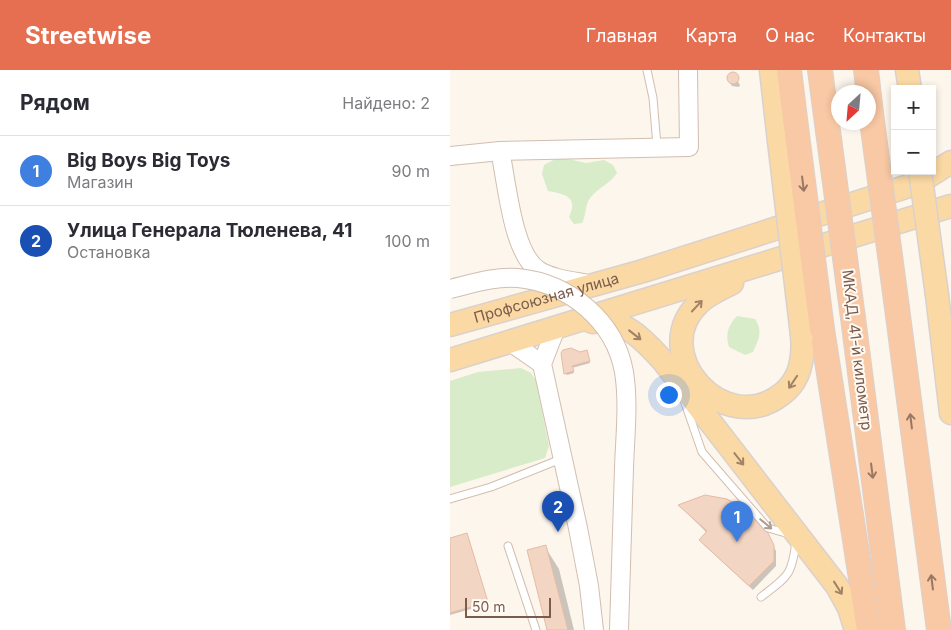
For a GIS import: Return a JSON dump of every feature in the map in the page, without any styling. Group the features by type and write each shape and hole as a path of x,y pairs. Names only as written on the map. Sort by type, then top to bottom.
{"highway":[{"path":"789,70 788,138 812,332 839,442 868,630"},
{"name":"МКАД, 41-й километр","path":"820,70 893,630"},
{"path":"866,70 938,630"}],"main road":[{"path":"762,264 707,297 693,310 684,327 682,346 691,374 712,396 729,405 749,407 768,403 785,392 797,376 812,332 793,242 788,138 771,70"},
{"path":"907,70 909,85"},
{"path":"951,162 919,177 951,413"},
{"name":"Профсоюзная улица","path":"450,325 590,284 643,271 919,177 951,174"},
{"path":"450,360 762,264 938,213"},
{"path":"565,326 609,320 619,323 651,347 837,586 849,608 856,630"}],"street":[{"path":"450,156 500,152 689,147 688,70"},
{"path":"500,152 518,238 526,259 538,270 553,276 590,284"},
{"path":"450,290 492,280 517,278 540,282 561,290 593,312 616,346 624,371 626,394 618,630"},
{"path":"542,364 565,326"},
{"path":"510,342 542,364 564,458 589,586 594,630"}],"lane":[{"path":"648,70 658,147"},
{"path":"450,499 491,487 564,458"},
{"path":"762,597 788,576 794,564 797,536"},
{"path":"508,546 536,630"},
{"path":"618,589 624,630"}],"green space":[{"path":"559,157 586,163 604,160 613,165 617,173 589,200 582,223 574,224 569,217 572,210 571,200 559,193 548,191 542,174 544,165"},
{"path":"737,316 755,319 759,328 758,339 753,352 745,355 729,347 728,343 728,330"},
{"path":"521,368 531,373 536,381 549,446 545,458 450,487 450,381 478,372"}],"building":[{"path":"733,72 739,78 733,84 727,78"},
{"path":"571,348 580,352 587,350 590,361 572,366 574,371 564,374 561,353 563,350"},
{"path":"705,495 727,499 744,508 768,533 774,545 774,561 749,586 699,540 707,531 678,505"},
{"path":"467,533 488,602 450,613 450,538"},
{"path":"546,545 568,630 547,630 527,550"}],"place":[{"name":"Улица Генерала Тюленева, 41","path":"558,532"},
{"name":"Big Boys Big Toys","path":"737,542"}]}
